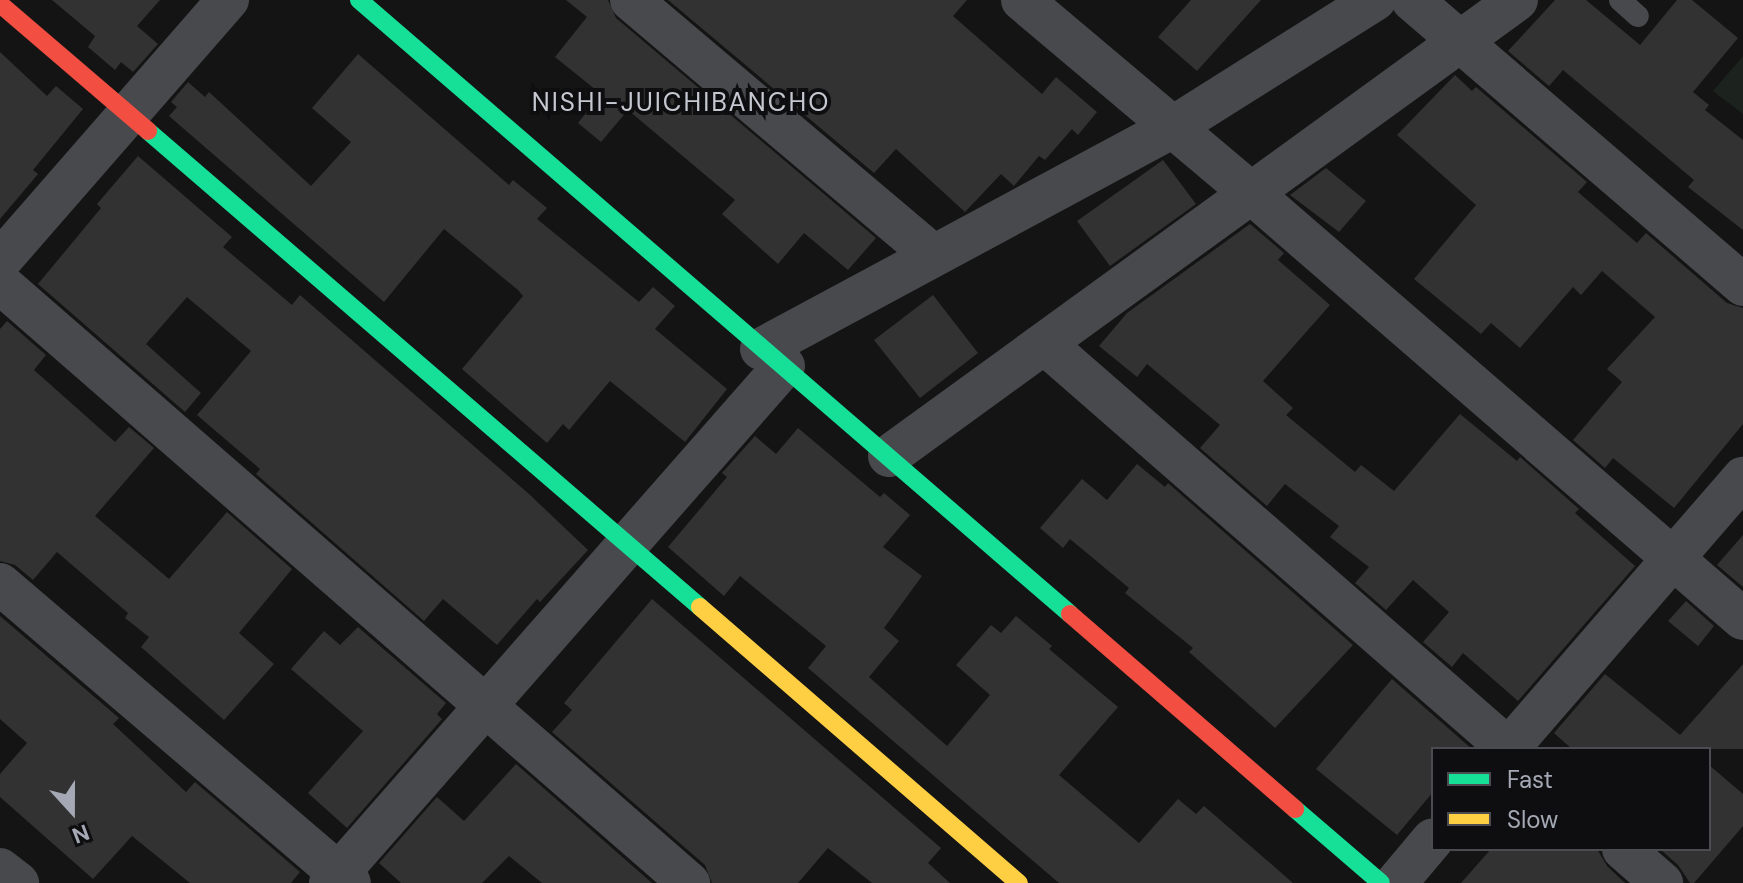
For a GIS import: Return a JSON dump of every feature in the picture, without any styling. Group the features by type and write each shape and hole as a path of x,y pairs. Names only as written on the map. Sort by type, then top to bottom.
{"street":[{"path":"0,261 228,0"},
{"path":"359,0 1381,883"},
{"path":"631,0 932,254"},
{"path":"1022,0 1250,192 1743,619"},
{"path":"0,584 340,879 624,546 772,357 932,254 1173,127 1375,0"},
{"path":"1412,0 1743,285"},
{"path":"889,456 1046,345 1250,192 1517,0"},
{"path":"0,4 624,546 1019,883"},
{"path":"0,283 489,705 689,883"},
{"path":"1046,345 1506,747"},
{"path":"1510,747 1743,478"},
{"path":"1396,883 1431,841"},
{"path":"1625,851 1662,883"},
{"path":"0,869 18,883"}],"lane":[{"path":"1620,0 1638,16"}],"shaded area":[{"path":"1743,56 1743,114 1713,91"}],"building":[{"path":"52,0 160,0 137,26 158,44 133,72 121,62 115,70 88,47 95,36"},
{"path":"566,0 608,0 616,18 876,238 848,270 804,233 778,264 722,214 735,200 628,110 601,142 578,123 601,94 555,57 587,17"},
{"path":"668,0 967,0 953,16 1042,94 1056,77 1097,112 1078,135 1072,129 1045,160 1039,156 1014,186 1001,174 965,212 896,149 874,173"},
{"path":"1191,0 1261,0 1197,71 1158,37"},
{"path":"1555,0 1586,0 1640,45 1677,0 1692,0 1738,38 1693,92 1709,105 1705,110 1743,140 1743,230 1688,187 1694,180 1563,70 1549,86 1508,51"},
{"path":"0,52 47,96 56,86 83,109 33,170 38,174 0,219"},
{"path":"358,54 509,185 513,180 547,208 537,219 639,302 653,287 675,306 655,329 727,389 685,442 610,381 569,430 563,424 547,443 462,369 523,296 518,290 444,229 384,302 169,116 177,107 171,102 188,82 205,97 209,92 311,186 351,142 312,108"},
{"path":"1455,75 1472,91 1476,87 1587,182 1578,192 1637,243 1646,233 1727,303 1743,308 1743,424 1674,508 1613,458 1605,468 1573,440 1622,382 1607,369 1655,317 1602,271 1581,295 1573,287 1520,348 1491,323 1481,334 1414,279 1476,205 1397,135"},
{"path":"138,156 232,237 223,247 292,305 300,295 529,494 588,550 540,602 537,599 497,645 443,599 424,621 256,474 260,469 197,415 251,351 187,297 146,344 201,393 185,412 38,284 101,208 97,204"},
{"path":"1163,160 1196,204 1110,266 1077,221"},
{"path":"1326,168 1366,201 1339,232 1290,195"},
{"path":"1250,224 1284,253 1278,260 1330,305 1263,381 1293,408 1286,415 1355,472 1361,465 1394,491 1460,414 1517,461 1520,457 1579,509 1575,513 1635,566 1518,701 1463,653 1452,667 1423,642 1449,612 1413,580 1386,610 1355,583 1369,567 1330,537 1339,526 1285,484 1267,506 1200,448 1220,425 1147,364 1137,377 1099,346 1127,313"},
{"path":"933,295 978,353 920,398 874,340"},
{"path":"7,321 46,355 34,370 115,442 129,427 154,448 95,516 169,579 227,512 292,569 239,633 274,664 224,720 141,647 149,637 125,618 128,613 57,552 33,580 15,565 0,561 0,329"},
{"path":"798,428 880,497 884,493 910,515 883,547 922,576 884,628 899,641 869,677 947,746 990,695 956,665 991,625 1001,633 1016,616 1052,646 1049,649 1118,707 1059,775 1139,843 1178,799 1196,814 1204,806 1293,883 1059,883 808,668 826,646 740,576 724,596 668,547 727,477 722,473 755,436 776,454"},
{"path":"1137,464 1165,487 1168,483 1353,645 1275,728 1189,652 1193,648 1125,593 1129,588 1070,539 1063,548 1040,528 1082,479 1107,500"},
{"path":"1743,535 1743,587 1717,565"},
{"path":"652,599 941,848 928,863 950,883 872,883 828,848 798,883 712,883 705,865 552,732 572,710 564,703"},
{"path":"1686,601 1714,626 1698,646 1668,621"},
{"path":"0,616 119,718 113,724 186,792 195,782 300,872 291,883 190,883 132,836 93,879 0,797 0,774 27,743 0,719"},
{"path":"358,627 446,703 437,714 442,719 347,828 308,793 363,731 291,669 324,631 340,645"},
{"path":"1743,664 1743,749 1570,747 1554,733 1605,674 1680,735"},
{"path":"1392,679 1470,747 1431,747 1431,794 1397,835 1316,769"},
{"path":"516,764 652,883 542,883 509,856 482,883 401,883 379,863 437,797 464,821"},
{"path":"1711,767 1743,794 1743,826 1694,883 1690,883 1678,865 1662,851 1711,851"},
{"path":"1489,851 1598,851 1607,866 1625,883 1461,883"}],"traffic: fast":[{"path":"359,0 1070,614"},
{"path":"148,131 700,607"},
{"path":"1295,809 1381,883"}],"traffic: slow":[{"path":"700,607 1019,883"}],"traffic: jam":[{"path":"0,4 148,131"},
{"path":"1070,614 1295,809"}],"district":[{"name":"NISHI-JUICHIBANCHO","path":"681,103"}]}
